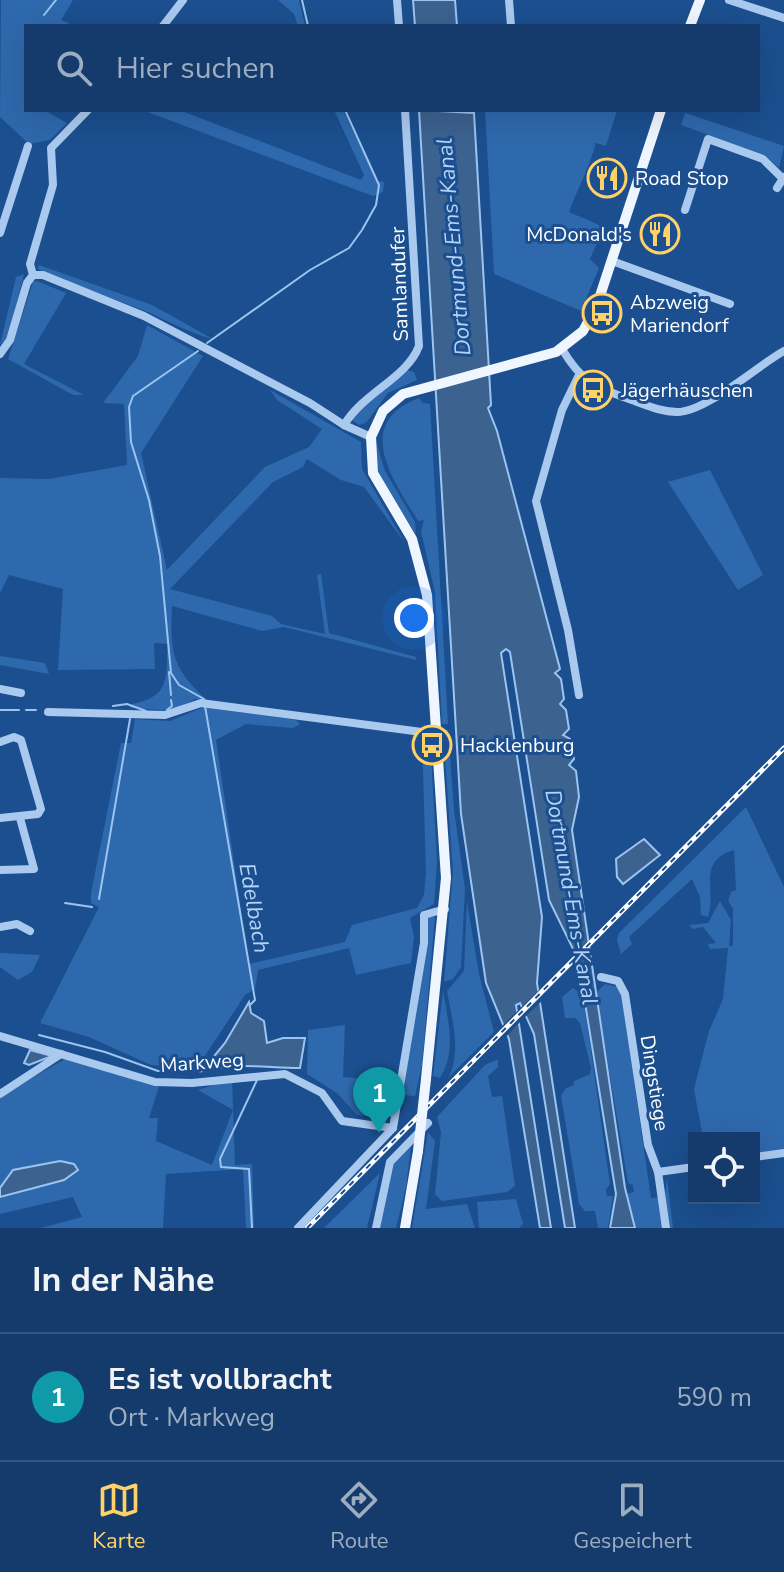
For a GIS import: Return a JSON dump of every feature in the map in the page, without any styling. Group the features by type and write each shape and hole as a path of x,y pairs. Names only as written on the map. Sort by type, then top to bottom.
{"main road":[{"path":"691,24 700,0"},
{"path":"405,1228 418,1151 445,909 446,856 424,578 412,539 373,473 371,437 379,417 390,403 408,392 562,349 574,340 591,318 660,112"}],"street":[{"path":"165,24 183,0"},
{"path":"397,0 399,24"},
{"path":"509,0 511,24"},
{"path":"729,0 784,18"},
{"path":"0,354 10,340 33,275 30,264 53,185 51,148 86,112"},
{"name":"Samlandufer","path":"344,425 360,402 405,368 419,346 405,112"},
{"path":"685,210 708,139 763,159 784,178 777,188"},
{"path":"0,233 28,146"},
{"path":"612,261 730,304"},
{"path":"33,275 43,275 144,316 371,437"},
{"path":"562,349 579,375 611,393 679,412 701,404 784,351"},
{"path":"579,375 562,410 536,501 568,630 579,695"},
{"path":"0,689 21,693"},
{"path":"48,712 165,715 201,703 437,734"},
{"path":"0,742 14,737 21,740 41,809 38,814 20,818 0,818"},
{"path":"0,870 34,869 20,818"},
{"path":"298,1228 393,1128 424,943 422,920 424,915 445,909"},
{"path":"0,927 17,924 30,931"},
{"name":"Dingstiege","path":"601,977 612,977 624,989 648,1145 658,1172"},
{"name":"Markweg","path":"0,1036 170,1083 285,1074 322,1093 342,1121 393,1128"},
{"path":"0,1094 61,1054"},
{"path":"376,1228 390,1162 428,1123"},
{"path":"760,1156 784,1153"},
{"path":"666,1228 658,1172 688,1168"}],"shaded area":[{"path":"1,0 73,0 61,20 70,24 24,24 24,112 48,112 67,123 50,140 29,144 0,117"},
{"path":"278,0 299,0 305,24 297,24 294,14"},
{"path":"147,112 184,112 361,180 364,175 335,112 344,112 377,181 384,182 383,192 373,196"},
{"path":"485,112 616,112 606,146 596,143 569,212 604,227 590,259 599,268 581,311 494,274"},
{"path":"685,113 784,146 779,168 765,155 681,125"},
{"path":"39,265 152,305 213,339 64,281 38,269"},
{"path":"24,274 9,336 0,345 16,277"},
{"path":"33,282 66,293 24,364 84,395 73,395 8,359"},
{"path":"147,325 203,356 141,453 167,570 265,467 309,447 322,429 277,400 270,390 361,442 362,469 405,543 364,487 341,480 307,459 303,467 273,482 170,589 272,616 281,624 325,634 317,575 321,574 329,633 416,657 416,660 284,627 262,631 172,606 176,659 186,678 207,700 195,699 173,711 130,708 132,704 153,697 159,691 166,677 167,644 154,643 155,669 58,670 63,589 9,575 0,593 0,478 49,479 127,465 124,404 103,403 138,356"},
{"path":"407,370 414,372 417,380 388,393 366,423 359,425 352,420 354,412"},
{"path":"419,398 423,403 430,404 448,724 442,724 435,593 421,531 424,520 418,521 408,505 384,454 383,437 387,422 399,409"},
{"path":"376,441 385,471 415,522 416,534 378,476"},
{"path":"710,470 763,575 738,590 668,482"},
{"path":"0,656 45,663 49,674 0,665"},
{"path":"204,707 296,720 300,724 293,728 246,724 216,740 249,964 345,942 352,925 417,908 424,895 426,873 422,737 430,737 437,861 434,904 410,918 414,937 411,963 356,975 349,948 258,970 255,989 245,995 197,1068 151,1065 89,1037 40,1023 99,907 91,903 91,893 121,743 131,743 135,719 170,721"},
{"path":"443,730 448,730 454,810 465,889 461,967 453,979 444,982 453,871"},
{"path":"746,807 784,887 784,1150 760,1154 760,1132 702,1132 694,1089 709,1031 723,999 728,948 710,949 708,944 716,943 703,927 693,929 689,925 708,923 720,901 731,920 729,946 733,946 733,909 728,901 731,892 736,890 734,850 722,855 711,869 708,917 701,915 700,897 692,879 629,937 632,944 621,954 617,940 619,933"},
{"path":"467,902 479,974 494,1032 448,1078 455,1046 447,991 464,971"},
{"path":"428,917 435,917 422,1065 415,1096 403,1095"},
{"path":"0,953 40,955 32,972 18,980 0,967"},
{"path":"605,984 618,987 621,992 651,1198 665,1197 667,1177 673,1228 635,1228 626,1194 634,1192 633,1185 628,1183 596,993"},
{"path":"573,988 583,995 580,998 584,1002 610,1184 606,1189 607,1196 613,1196 608,1228 598,1228 595,1211 585,1211 579,1204 561,1096 566,1088 574,1085 574,1081 590,1074 591,1068 580,1023 575,1018 565,1018 562,997"},
{"path":"443,991 450,1046 440,1078 433,1076"},
{"path":"345,1025 343,1077 391,1081 386,1117 357,1115 337,1093 307,1074 308,1030"},
{"path":"67,1058 159,1086 149,1118 158,1118 156,1141 212,1165 233,1110 198,1090 232,1079 235,1165 252,1164 254,1228 246,1228 243,1169 166,1174 163,1228 41,1228 82,1217 73,1197 0,1214 0,1096"},
{"path":"498,1059 498,1067 488,1076 492,1097 502,1096 515,1186 507,1192 442,1201 435,1194 441,1132 437,1117 485,1065"},
{"path":"428,1132 435,1141 426,1209 467,1204 475,1228 412,1228"},
{"path":"412,1137 406,1188 396,1228 379,1228 393,1162"},
{"path":"380,1173 367,1228 324,1228"},
{"path":"516,1199 523,1224 519,1228 479,1228 477,1202"}],"water":[{"path":"413,0 455,0 457,24 415,24"},
{"name":"Dortmund-Ems-Kanal","path":"419,112 474,113 491,405 488,408 497,431 560,669 555,673 561,679 564,699 560,704 566,710 569,729 563,735 570,739 574,759 569,765 576,771 579,797 572,830 625,1188 635,1228 610,1228 616,1194 581,978 577,957 549,900 510,652 506,649 501,653 542,917 537,983 575,1228 565,1228 534,1034 520,1003 516,1005 551,1228 540,1228 509,1039 486,983 461,814"},
{"path":"644,839 660,855 623,884 617,877 616,859"},
{"path":"249,1002 251,1013 264,1021 267,1043 283,1038 305,1038 300,1068 238,1066 202,1071 225,1043"},
{"path":"30,1050 52,1056 29,1065 24,1063"},
{"path":"60,1161 74,1164 78,1170 64,1180 0,1197 0,1188 13,1170"}],"pier":[{"path":"542,987 544,999 523,1019 522,1016 522,1020 505,1038 500,1028"}],"waterway":[{"path":"44,15 56,0"},
{"name":"Edelbach","path":"302,0 308,24"},
{"name":"Edelbach","path":"207,343 310,270 349,248 362,230 376,205 379,185 346,112"},
{"name":"Edelbach","path":"198,351 133,396 129,407 131,442 149,500 160,556 171,673 179,685 204,699"},
{"path":"169,672 171,695"},
{"path":"167,710 172,706 171,700"},
{"path":"113,706 127,704 146,711"},
{"name":"Edelbach","path":"205,706 255,1000 250,1005"},
{"path":"0,710 19,710"},
{"path":"26,710 36,710"},
{"path":"99,899 130,719"},
{"path":"65,903 92,907"},
{"path":"39,1035 105,1052 158,1071 204,1070"},
{"name":"Edelbach","path":"252,1228 249,1169 221,1167 220,1159 257,1080"}],"railway":[{"path":"307,1228 784,748"}],"place":[{"name":"Road Stop","path":"607,178"},
{"name":"McDonald's","path":"660,234"},
{"name":"Abzweig Mariendorf","path":"602,313"},
{"name":"Jägerhäuschen","path":"593,390"},
{"name":"Hacklenburg","path":"432,745"},
{"name":"Es ist vollbracht","path":"379,1133"}]}
